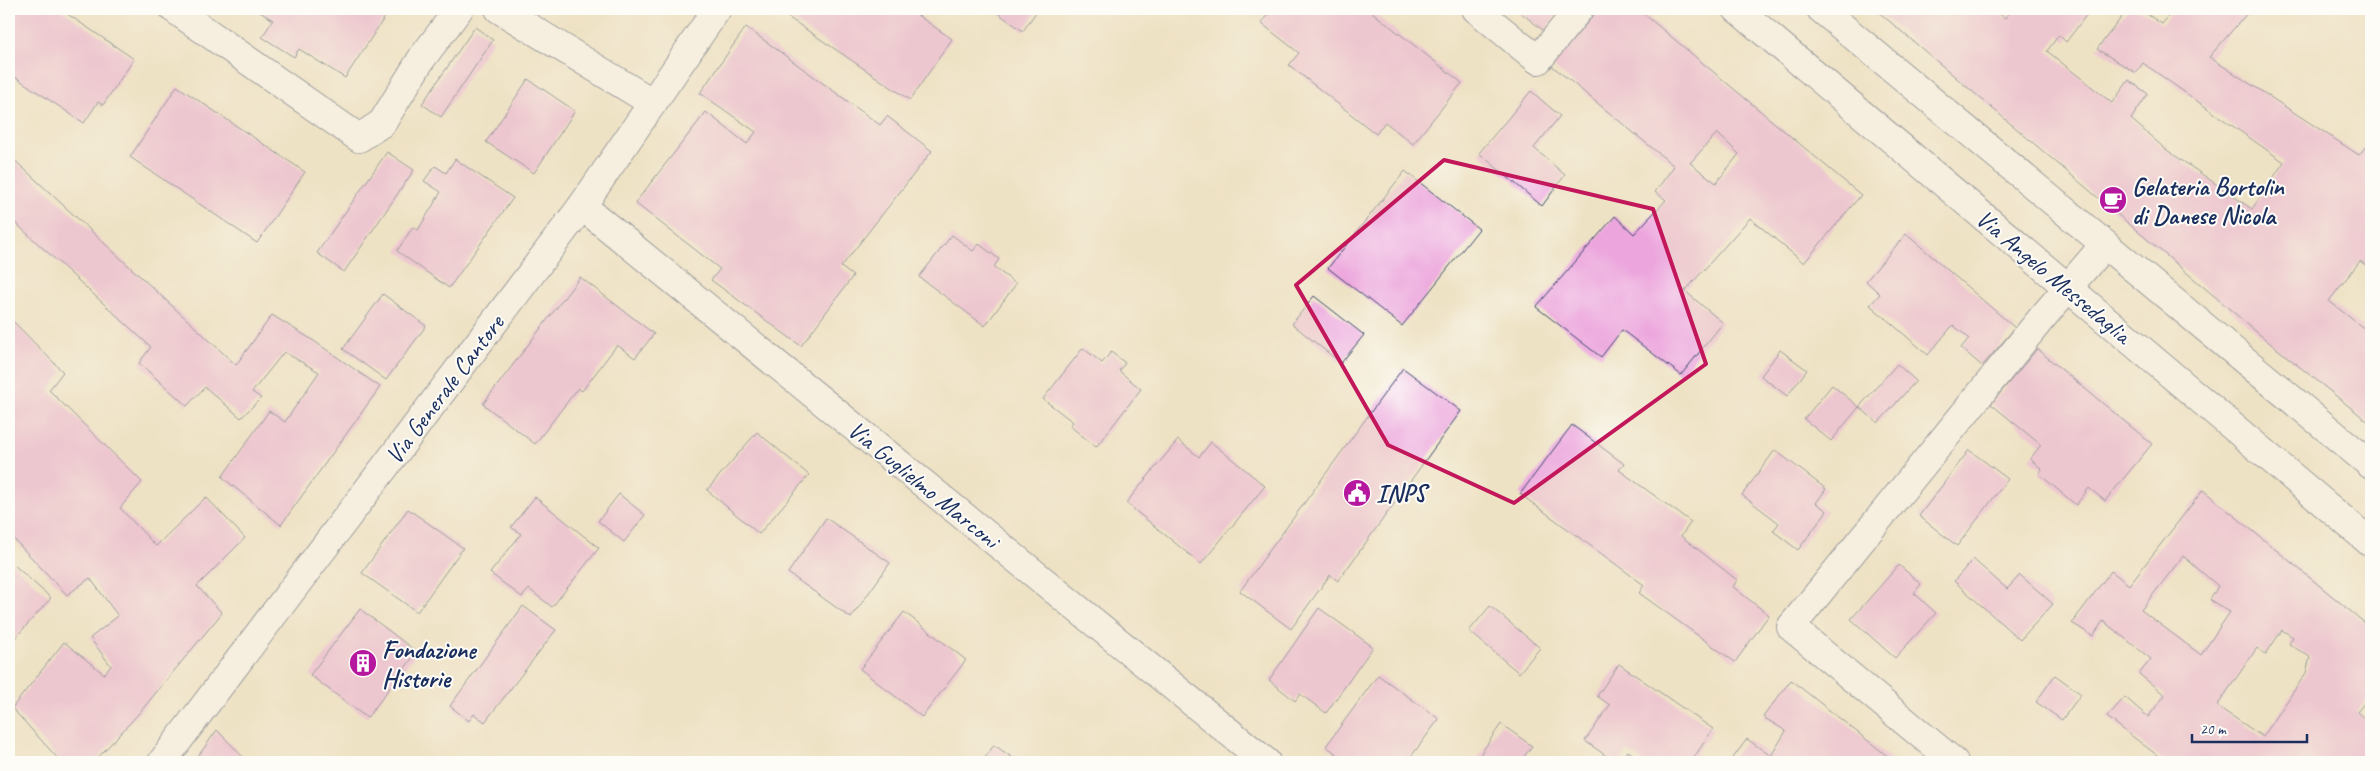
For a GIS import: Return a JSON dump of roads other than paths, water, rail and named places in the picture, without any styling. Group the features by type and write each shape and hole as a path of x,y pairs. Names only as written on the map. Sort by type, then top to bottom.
{"street":[{"path":"174,9 359,138 382,123 422,58 459,9"},
{"path":"499,9 653,103"},
{"name":"Via Generale Cantore","path":"162,762 582,206 717,9"},
{"path":"1476,9 1538,60 1579,9"},
{"name":"Via Angelo Messedaglia","path":"1737,9 2371,543"},
{"path":"1821,9 2371,465"},
{"name":"Via Guglielmo Marconi","path":"582,206 1266,762"},
{"path":"1954,762 1791,627 2041,319 2105,244"}],"place":[{"name":"Gelateria Bortolin di Danese Nicola","path":"2113,200"},
{"name":"INPS","path":"1357,493"},
{"name":"Fondazione Historie","path":"363,663"}]}
